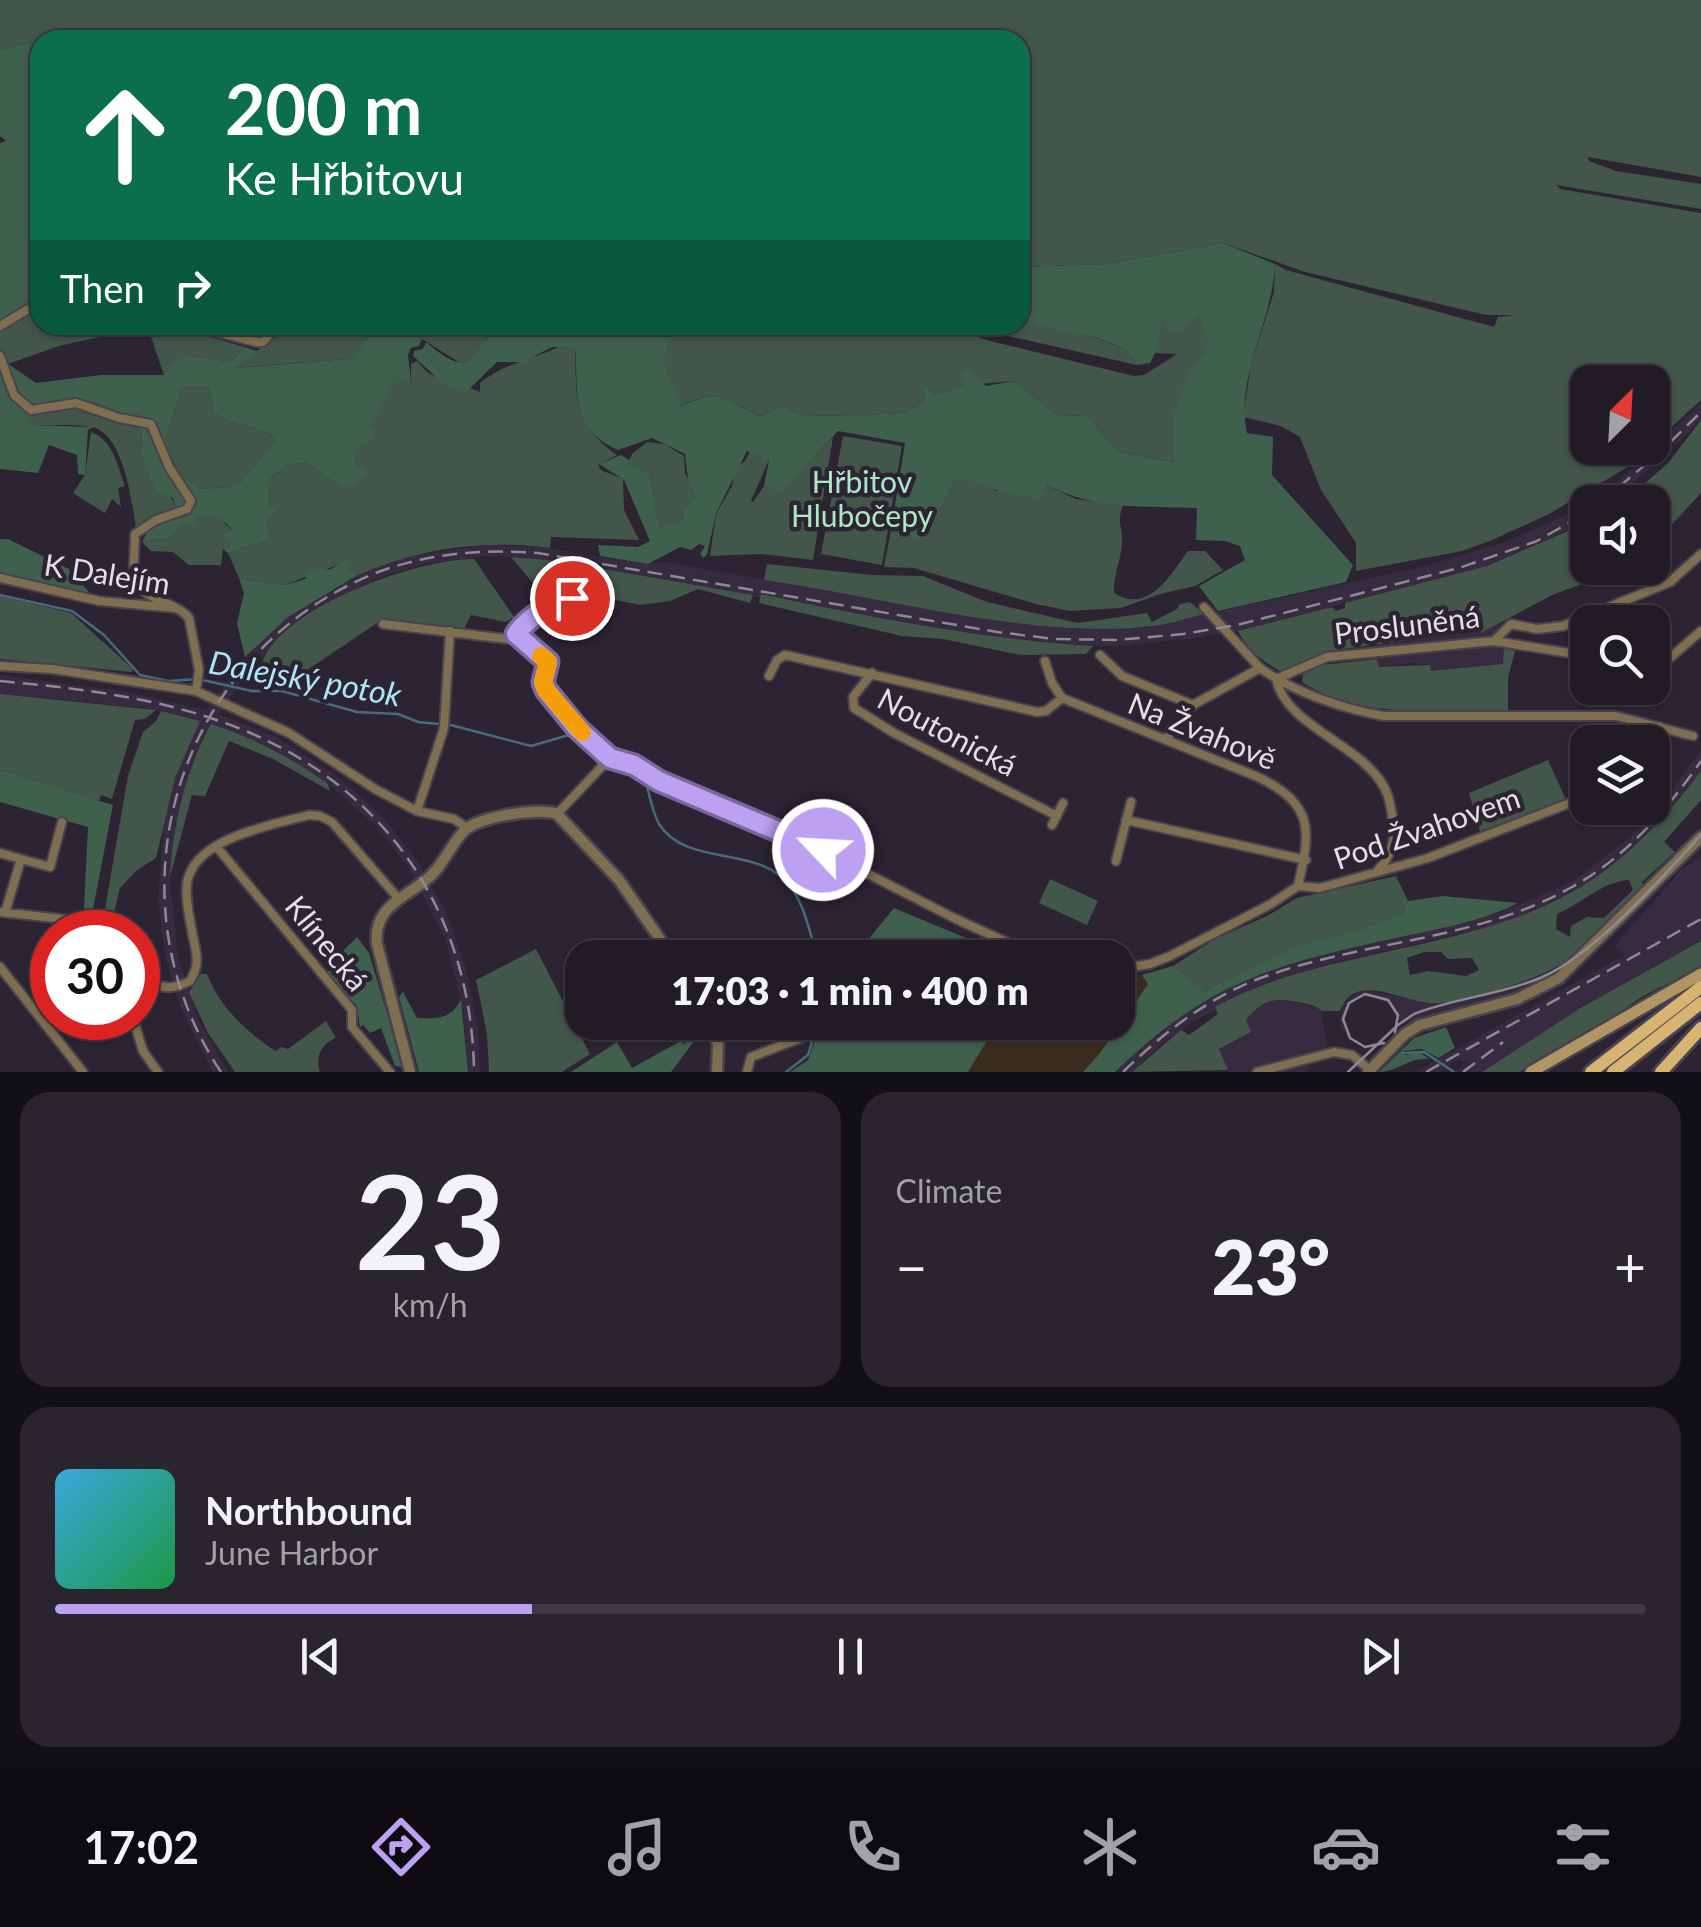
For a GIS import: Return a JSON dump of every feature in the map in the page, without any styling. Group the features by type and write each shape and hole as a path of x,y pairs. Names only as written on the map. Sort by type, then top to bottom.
{"main road":[{"path":"1531,1072 1701,974"},
{"path":"1592,1072 1701,986"},
{"path":"1613,1072 1701,1003"},
{"path":"1660,1072 1701,1028"}],"street":[{"path":"0,326 30,308"},
{"path":"228,335 256,342 263,342 268,335"},
{"path":"0,356 14,395 31,410 76,403 119,418 143,421 156,430 169,467 191,502 188,508 156,520 135,534 135,579 140,589 175,608"},
{"name":"Prosluněná","path":"1276,679 1327,657 1494,640 1511,624 1563,626 1670,582 1701,554"},
{"name":"K Dalejím","path":"0,578 99,601 184,611 192,628 199,670 197,687"},
{"path":"131,604 140,589"},
{"path":"384,624 507,639 557,602 581,596 607,602"},
{"path":"1204,607 1260,668 1276,679 1359,712 1384,716 1603,715 1655,725"},
{"path":"416,811 444,724 450,630"},
{"path":"1670,657 1701,631"},
{"path":"516,634 548,662 543,682 546,690 610,758 634,765 659,781 823,850 1001,940"},
{"path":"1494,640 1570,653"},
{"path":"1100,655 1122,676 1193,704"},
{"path":"769,676 778,660 786,656 1037,712 1062,698 1052,684 1045,661"},
{"path":"0,666 197,687 289,733 416,811 454,818 467,828"},
{"path":"1166,739 1193,704 1260,668"},
{"name":"Noutonická","path":"872,673 853,698 854,708 894,733 1057,816"},
{"path":"1276,679 1284,700 1384,785 1394,837 1390,855 1375,874"},
{"name":"Na Žvahově","path":"1062,698 1258,777 1286,793 1306,825 1306,860 1298,886"},
{"path":"1670,729 1693,736"},
{"path":"556,814 610,758"},
{"path":"1116,861 1131,802"},
{"path":"1052,825 1063,803"},
{"name":"Pod Žvahovem","path":"1135,966 1170,956 1298,886 1320,888 1428,858 1570,803"},
{"path":"410,1072 376,938 380,918 398,898 429,878 467,828 514,814 556,814 619,880 661,940"},
{"path":"160,986 172,989 194,976 198,960 187,882 194,863 216,846 272,826 320,816 336,827 398,898"},
{"path":"1126,820 1306,860"},
{"path":"0,853 50,867 62,822"},
{"path":"1257,1072 1334,1052 1352,1055 1369,1071 1420,1024 1517,999 1559,978 1701,838"},
{"name":"Klínecká","path":"216,846 352,1010 352,1027 390,1072"},
{"path":"20,859 2,913 30,916"},
{"path":"0,966 83,1072"},
{"path":"140,1040 158,1072"},
{"path":"716,1040 717,1072"},
{"path":"747,1072 752,1057 760,1051 794,1040"}],"shaded area":[{"path":"1701,403 1701,420 1670,450 1670,432"},
{"path":"1635,465 1654,465 1630,485 1613,485"},
{"path":"1570,511 1570,528 1539,546 1461,574 1238,631 1113,646 1021,642 522,557 486,556 429,563 379,578 345,594 278,641 254,665 218,714 274,736 336,775 383,817 417,860 448,916 467,971 478,1032 480,1072 468,1072 463,1009 445,938 408,867 375,825 328,784 269,747 212,724 193,762 180,803 170,877 178,958 199,1020 228,1072 213,1072 180,1006 166,960 158,903 164,820 175,778 199,721 148,708 0,694 0,675 126,692 206,710 255,646 322,593 408,556 486,545 539,547 648,564 662,562 1013,621 1074,628 1144,628 1429,565 1505,542"},
{"path":"1510,619 1503,664 1430,671 1430,665 1411,663 1378,667 1377,645 1418,639 1420,625 1480,622 1482,632"},
{"path":"1701,750 1701,771 1670,809 1671,791"},
{"path":"1641,825 1657,825 1610,869 1577,892 1502,924 1325,965 1256,987 1191,1023 1161,1044 1132,1072 1115,1072 1153,1035 1184,1013 1251,976 1322,954 1499,913 1571,882"},
{"path":"1701,855 1701,941 1582,1007 1482,1072 1455,1072 1468,1061 1457,1061 1438,1072 1415,1072 1624,955 1614,946 1680,871"},
{"path":"1569,960 1542,981 1512,995 1429,1015 1409,1025 1395,1016 1387,1003 1369,997 1357,999 1348,1008 1348,1029 1344,1032 1339,1024 1344,1003 1359,991 1425,1003 1557,967"},
{"path":"1135,975 1142,975 1148,984 1135,1003"},
{"path":"1274,998 1316,1006 1322,1011 1328,1058 1308,1064 1308,1072 1228,1072 1219,1049 1250,1032 1246,1020 1257,1006"},
{"path":"988,1040 1109,1040 1083,1072 968,1072"}],"green space":[{"path":"0,0 1701,0 1701,177 1588,157 1589,161 1616,171 1701,184 1701,209 1556,185 1560,189 1701,213 1701,400 1670,428 1670,365 1570,365 1570,465 1631,465 1598,485 1570,485 1570,501 1492,540 1462,551 1356,571 1356,543 1321,490 1300,437 1281,426 1243,417 1251,364 1274,292 1275,264 1494,327 1498,317 1515,315 1486,315 1305,272 1223,243 1105,264 1030,267 1030,30 30,30 30,44 0,50"},
{"path":"30,44 30,306 0,330 0,143 6,141 0,136 0,50"},
{"path":"1223,243 1275,264 1246,391 1247,433 1273,437 1272,475 1353,565 1346,582 1218,611 1199,586 1245,560 1240,546 1196,540 1197,508 1101,503 1047,485 1040,498 1004,492 973,481 953,482 947,498 917,539 891,530 905,443 838,431 781,493 764,486 769,460 747,451 716,513 707,555 703,558 700,554 705,546 699,544 691,550 680,547 648,564 600,556 598,545 638,547 650,541 624,480 599,464 621,455 629,460 628,465 649,472 660,530 682,520 683,511 695,496 688,480 685,454 652,438 618,450 591,431 577,394 575,348 552,347 523,362 497,362 465,393 445,385 413,356 426,342 444,356 466,362 490,335 676,335 668,346 665,363 681,406 705,397 721,397 759,416 783,406 801,416 902,413 925,401 922,389 928,387 935,395 965,385 959,373 967,367 986,386 1014,381 1057,415 1087,416 1119,452 1175,462 1173,417 1186,379 1209,345 1198,315 1179,331 1172,330 1162,317 1158,347 1150,363 1137,365 1128,350 1097,338 1030,324 1030,267 1105,264"},
{"path":"30,312 30,335 109,335 59,346 8,364 0,352 0,331"},
{"path":"1162,314 1198,315 1210,345 1180,400 1175,427 1176,462 1119,452 1087,416 1057,415 1014,381 966,385 935,395 928,387 922,390 925,401 902,413 801,416 783,406 759,416 721,397 704,397 680,406 665,364 665,355 676,335 972,335 1134,376 1144,375 1177,354 1154,353"},
{"path":"1030,323 1128,350 1137,365 1004,335 1030,335"},
{"path":"150,335 204,335 245,347 231,362 196,356 164,375"},
{"path":"279,335 379,335 360,358 233,368"},
{"path":"372,335 416,335 422,339 408,355 411,381 395,376 370,427 374,429 374,438 358,446 354,463 370,473 350,486 340,487 306,462 288,465 270,478 269,507 278,507 266,523 271,540 228,553 223,549 230,546 230,539 222,536 233,531 221,520 206,516 195,518 197,527 182,522 170,538 142,542 150,527 169,516 166,511 176,506 173,498 157,492 141,454 139,425 72,409 25,414 32,425 93,427 88,430 85,475 78,474 77,455 49,445 38,473 0,469 0,352 8,364 36,383 101,375 164,375 175,360 196,356 231,362 245,347 257,351 235,368 359,358 366,339","holes":["182,386 209,386 213,413 269,433 275,441 237,486 202,489 178,473 166,437"]},
{"path":"416,335 489,335 474,359 460,363"},
{"path":"559,347 575,348 577,396 584,420 617,455 598,465 623,479 624,510 639,540 551,537 550,548 452,548 379,566 356,576 355,571 346,574 340,564 284,585 239,578 228,553 271,540 266,523 276,507 269,507 270,478 288,465 306,462 340,487 369,473 354,463 358,445 395,375 411,381 411,364 417,361 427,372 465,392 470,388 480,392 480,383 498,371"},
{"path":"182,386 209,386 213,413 269,433 275,441 237,486 202,489 178,473 166,437"},
{"path":"72,409 139,425 141,454 177,507 136,528 125,472 105,434 88,426 32,425 24,414"},
{"path":"1701,420 1701,493 1670,527 1670,485 1643,485 1670,465"},
{"path":"91,432 110,447 125,486 118,488 121,507 112,499 105,513 73,493 85,475"},
{"name":"Hřbitov Hlubočepy","path":"843,436 902,446 882,565 821,554"},
{"path":"833,437 813,560 761,554 710,556 716,514 732,486 736,467 750,452 778,439 753,502 764,486 781,492"},
{"path":"647,442 664,444 684,456 685,473 695,496 683,511 682,520 660,531 649,472 627,465 632,454"},
{"path":"967,479 985,483 995,491 1046,485 1076,499 1123,505 1114,593 1127,598 1138,599 1158,589 1188,551 1205,551 1223,570 1195,586 1121,608 1070,611 914,568 884,567 891,530 917,538 947,498 953,482"},
{"path":"201,515 218,517 234,532 224,536 230,538 230,546 223,549 221,565 189,565 173,552 151,551 142,542 170,538 177,524"},
{"path":"1570,530 1570,585 1579,585 1552,595 1481,633 1479,622 1421,625 1418,639 1327,651 1280,671 1256,654 1238,631 1332,607 1336,611 1345,608 1345,603 1487,566"},
{"path":"0,539 8,539 69,569 93,597 0,574"},
{"path":"511,557 558,561 753,595 750,603 698,589 670,601 640,605 577,592 555,595 532,582"},
{"path":"474,559 514,617 506,622 471,615 464,629 380,621 294,679 277,677 261,667 272,646 320,607 386,577 419,567"},
{"path":"345,560 352,561 347,573 355,571 356,576 288,617 245,657 237,623 244,593 239,578 284,585 305,579 309,571 331,569"},
{"path":"767,564 923,576 987,602 1078,623 1147,613 1152,622 1190,602 1204,614 1152,626 1052,627 764,580"},
{"path":"761,594 967,633 1093,646 1086,654 1021,655 943,639 902,636 759,603"},
{"path":"0,596 71,613 132,672 0,659"},
{"path":"1504,649 1515,651 1508,678 1508,710 1376,708 1325,695 1302,682 1303,674 1321,665 1377,659 1379,667 1430,665 1431,671 1503,664"},
{"path":"0,694 156,710 145,719 135,720 112,799 101,795 99,801 0,770"},
{"path":"161,711 200,721 175,778 156,858 120,888 115,910 105,910 128,776 143,732"},
{"path":"211,724 286,757 328,784 330,791 273,759 229,741 205,796 192,795 170,877 182,798"},
{"path":"1548,760 1567,802 1480,831 1469,793"},
{"path":"0,770 113,805 93,910 84,907 88,827 0,802"},
{"path":"1701,771 1701,800 1664,842 1675,852 1569,960 1556,967 1501,989 1444,1003 1369,990 1351,996 1340,1011 1322,1011 1311,1005 1275,1000 1257,1008 1246,1020 1251,1032 1219,1049 1228,1070 1132,1072 1181,1030 1189,1035 1218,1014 1215,1007 1255,988 1317,968 1481,929 1523,915 1597,877 1655,825 1670,825 1670,809","holes":["1629,880 1633,890 1604,918 1587,917 1571,926 1570,937 1556,929 1557,914 1601,889","1441,952 1448,959 1472,958 1479,970 1466,976 1428,971 1410,975 1407,958"]},
{"path":"1396,876 1408,901 1404,913 1203,991 1173,966 1215,939 1297,898"},
{"path":"1050,879 1098,901 1087,925 1039,903"},
{"path":"1443,896 1518,903 1470,921 1306,959 1271,971 1208,999 1147,1043 1115,1072 1083,1072 1109,1040 1135,1040 1135,1003 1148,984 1142,975 1173,966 1204,991 1298,947 1404,913 1408,901"},
{"path":"894,908 966,938 964,940 868,940"},
{"path":"357,937 369,953 403,1067 395,1066 381,1028 370,1033 363,1025 360,1027 357,1006 326,973 344,958 341,953"},
{"path":"1701,941 1701,965 1620,1014 1520,1072 1482,1072 1582,1007"},
{"path":"536,949 565,1005 565,1040 583,1040 590,1054 562,1072 489,1072 487,1034 476,980"},
{"path":"201,974 207,974 235,1018 275,1051 288,1049 326,1021 336,1038 320,1052 320,1072 235,1072 208,1033 189,992"},
{"path":"403,992 417,1018 443,1016 461,1000 468,1072 419,1072 399,997"},
{"path":"1446,1027 1455,1048 1438,1058 1422,1049 1403,1051 1404,1055 1420,1053 1430,1059 1379,1072 1414,1038"},
{"path":"684,1040 695,1040 671,1072 571,1072 617,1042 632,1068 681,1041 685,1045"},
{"path":"815,1040 988,1040 968,1072 790,1072 808,1060"}],"waterway":[{"name":"Dalejský potok","path":"0,595 72,611 104,635 140,675 168,681 198,679 252,691 282,691 357,712 398,714 418,722 439,724"},
{"name":"Dalejský potok","path":"447,724 531,746 579,732"},
{"name":"Dalejský potok","path":"587,733 593,733 616,755"},
{"name":"Dalejský potok","path":"645,779 659,824 671,838 704,852 759,864 775,872 795,893 812,940"},
{"name":"Dalejský potok","path":"786,1072 808,1055 813,1040"},
{"path":"1403,1053 1424,1052 1454,1072"}],"tram line":[{"path":"1348,1072 1414,1014 1525,984 1561,967 1626,914 1701,835"},
{"path":"1384,1043 1365,1047 1350,1038 1343,1019 1349,1003 1365,994 1388,1000 1398,1015 1395,1032"}],"railway":[{"path":"1621,485 1701,412"},
{"path":"221,1072 186,1003 167,931 166,858 179,787 208,720 250,661 305,611 373,574 455,554 538,553 997,632 1055,639 1118,640 1237,625 1459,568 1537,541 1570,522"},
{"path":"0,681 114,695 198,714 280,747 329,778 371,814 406,857 435,904 456,956 469,1012 474,1072"},
{"path":"1123,1072 1184,1020 1253,981 1293,967 1495,920 1572,887 1610,862 1644,831 1701,761"},
{"path":"1426,1072 1701,919"},
{"path":"1463,1072 1503,1042"}],"slow traffic":[{"path":"541,656 548,662 543,682 546,690 582,732"}],"route":[{"path":"572,598 550,606 523,624 516,634 548,662 543,682 546,690 577,728 610,758 634,765 659,781 823,850"}]}
